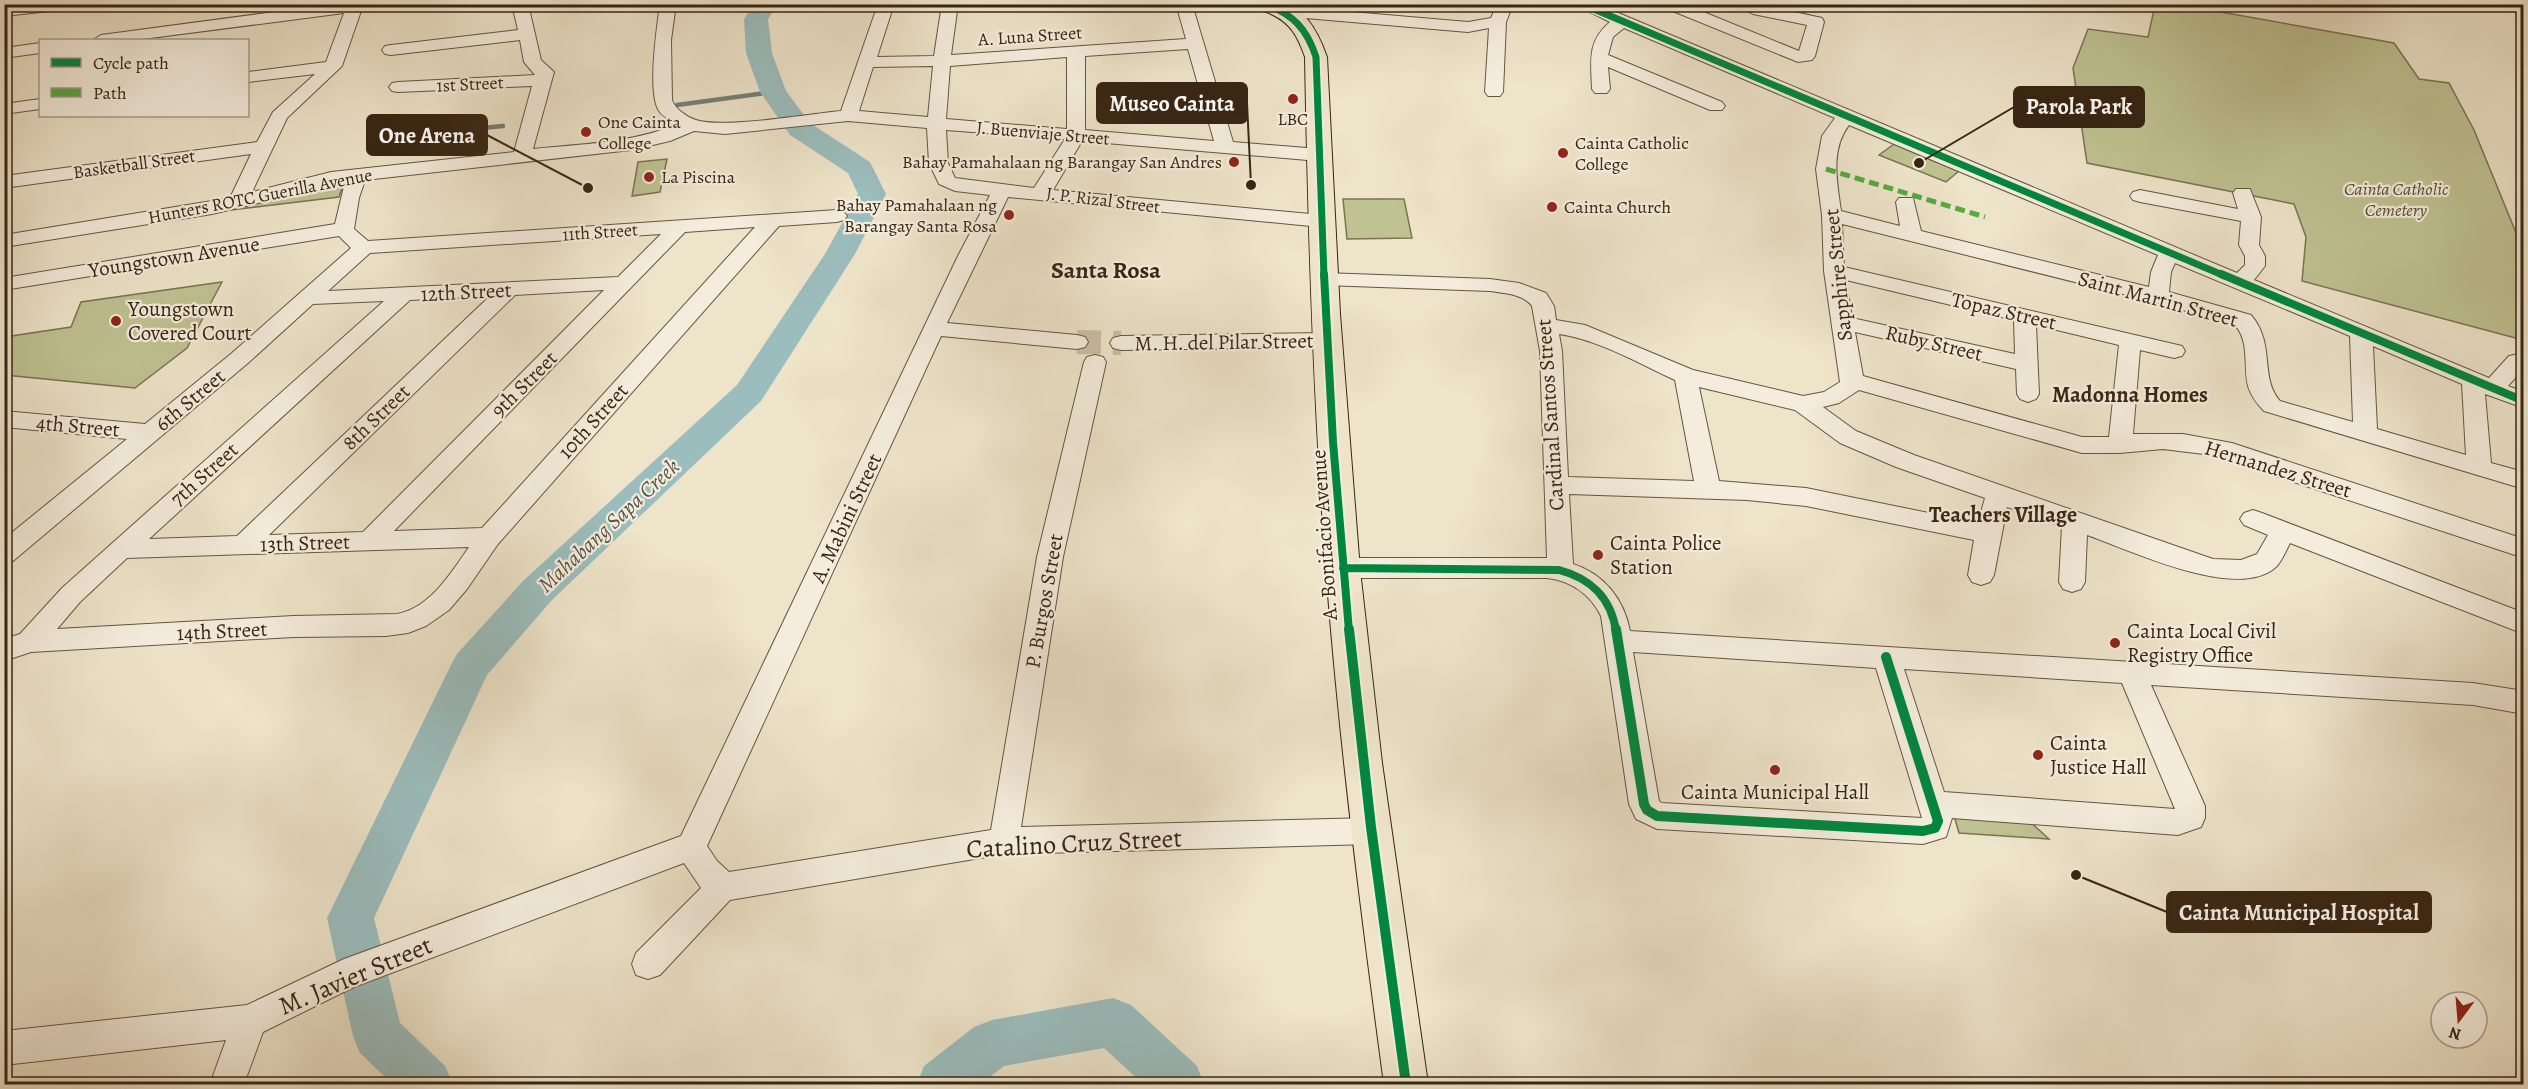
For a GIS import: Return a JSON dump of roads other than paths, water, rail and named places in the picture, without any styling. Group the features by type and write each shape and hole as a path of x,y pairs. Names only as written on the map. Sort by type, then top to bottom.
{"main road":[{"name":"A. Bonifacio Avenue","path":"1274,8 1300,23 1306,30 1316,57 1324,279 1343,568 1371,831 1406,1084"}],"street":[{"path":"8,12 68,4"},
{"path":"108,39 375,4"},
{"path":"520,4 533,62 545,72 522,157"},
{"path":"668,4 663,40 663,100 668,110 692,125"},
{"path":"848,116 886,4"},
{"name":"J. P. Rizal Street","path":"950,4 936,146 942,176 948,182 955,185 1002,191 1321,221"},
{"path":"1184,4 1225,147"},
{"path":"1494,92 1498,22 1505,4"},
{"path":"1582,4 2169,254 2523,401"},
{"path":"1670,4 1798,57 1806,56 1817,23 1814,20 1756,10 1743,4"},
{"path":"238,201 283,110 333,66 337,8"},
{"path":"1274,8 1468,27 1498,22"},
{"path":"1601,89 1599,57 1605,35 1622,21"},
{"path":"391,51 528,34"},
{"name":"A. Luna Street","path":"867,62 943,61 1195,44"},
{"path":"4,53 39,48"},
{"path":"1041,193 1076,136 1076,53"},
{"path":"1599,57 1716,106"},
{"path":"249,77 333,66"},
{"name":"1st Street","path":"398,87 543,80"},
{"path":"4,109 39,104"},
{"name":"J. Buenviaje Street","path":"692,125 725,128 807,118 848,116 1319,155"},
{"name":"Sapphire Street","path":"1845,117 1832,135 1826,169 1832,215 1834,271 1852,381"},
{"name":"Hunters ROTC Guerilla Avenue","path":"4,241 212,208 331,178 631,144 663,137 692,125"},
{"name":"Basketball Street","path":"4,182 264,147"},
{"path":"357,175 349,198 344,229 351,239 364,248"},
{"name":"A. Mabini Street","path":"692,846 968,256 1002,191"},
{"path":"2240,283 2255,266 2255,256 2249,245 2251,217 2242,193"},
{"path":"2140,196 2251,217"},
{"path":"1906,202 1912,236"},
{"name":"Saint Martin Street","path":"1832,215 2234,317 2250,326 2261,394 2272,406 2523,481"},
{"name":"11th Street","path":"364,248 837,216"},
{"name":"10th Street","path":"414,620 432,611 450,593 489,537 773,220"},
{"name":"9th Street","path":"369,541 680,226"},
{"name":"Youngstown Avenue","path":"4,284 344,229"},
{"name":"6th Street","path":"4,554 151,433 364,248"},
{"path":"2158,296 2160,272 2169,254"},
{"name":"Topaz Street","path":"1834,271 2174,351"},
{"name":"Cardinal Santos Street","path":"1324,279 1490,285 1520,289 1538,298 1543,306 1548,326 1560,569"},
{"name":"12th Street","path":"309,298 624,283"},
{"name":"8th Street","path":"243,545 509,289"},
{"name":"7th Street","path":"4,650 30,641 71,595 404,295"},
{"path":"2025,315 2028,394"},
{"name":"Ruby Street","path":"1841,322 2027,364"},
{"path":"1548,326 1576,330 1612,343 1686,376 1803,404 1848,437 1998,495 2196,564 2222,571 2250,568 2267,560 2282,531"},
{"path":"934,329 1077,342"},
{"path":"2361,333 2365,432"},
{"name":"M. H. del Pilar Street","path":"1121,343 1328,340"},
{"path":"2120,445 2130,341"},
{"path":"2483,384 2517,361 2523,360"},
{"name":"P. Burgos Street","path":"1004,841 1050,557 1095,362"},
{"path":"1686,376 1708,489"},
{"path":"1803,404 1831,398 1850,386 1852,381"},
{"name":"Hernandez Street","path":"1852,381 2061,440 2091,446 2164,442 2199,444 2232,451 2523,549"},
{"path":"2479,467 2483,384"},
{"name":"4th Street","path":"4,419 151,433"},
{"path":"1555,485 1708,489 1806,497 1988,534"},
{"path":"1982,575 1988,534 1998,495"},
{"path":"2253,519 2523,624"},
{"path":"2072,582 2075,520"},
{"name":"13th Street","path":"121,549 489,537"},
{"path":"1343,568 1560,569 1582,577 1599,590 1614,616 1620,641 1644,804 1652,814 1676,818 1923,831 1930,830 1938,824 1886,657"},
{"name":"14th Street","path":"30,641 332,625 396,624 414,620"},
{"path":"1620,641 2473,694 2523,703"},
{"path":"1933,804 2178,822 2190,818 2190,806 2131,671"},
{"name":"Catalino Cruz Street","path":"724,885 1004,841 1371,831"},
{"path":"648,964 724,885 709,876 698,861 692,846"},
{"name":"M. Javier Street","path":"4,1048 250,1021 344,975 692,846"},
{"path":"227,1084 250,1021"}],"waterway":[{"name":"Mahabang Sapa Creek","path":"427,1084 378,1036 350,918 471,665 537,591 749,393 840,254 872,194 860,168 800,129 773,92 759,53 756,19 766,4"},
{"path":"677,105 773,92"},
{"path":"429,133 503,126"},
{"name":"Mahabang Sapa Creek","path":"942,1084 992,1044 1113,1022 1179,1084"}],"tunnel":[{"path":"1077,342 1121,343"}],"place":[{"name":"LBC","path":"1293,99"},
{"name":"One Cainta College","path":"586,132"},
{"name":"Cainta Catholic College","path":"1563,153"},
{"name":"Bahay Pamahalaan ng Barangay San Andres","path":"1234,162"},
{"name":"Parola Park","path":"1919,163"},
{"name":"La Piscina","path":"649,177"},
{"name":"Museo Cainta","path":"1251,185"},
{"name":"One Arena","path":"588,188"},
{"name":"Cainta Church","path":"1552,207"},
{"name":"Bahay Pamahalaan ng Barangay Santa Rosa","path":"1009,215"},
{"name":"Youngstown Covered Court","path":"116,321"},
{"name":"Cainta Police Station","path":"1598,555"},
{"name":"Cainta Local Civil Registry Office","path":"2115,643"},
{"name":"Cainta Justice Hall","path":"2038,755"},
{"name":"Cainta Municipal Hall","path":"1775,770"},
{"name":"Cainta Municipal Hospital","path":"2076,875"}],"district":[{"name":"Santa Rosa","path":"1106,270"},
{"name":"Madonna Homes","path":"2130,394"},
{"name":"Teachers Village","path":"2003,514"}],"park label":[{"name":"Cainta Catholic Cemetery","path":"2396,199"}]}
